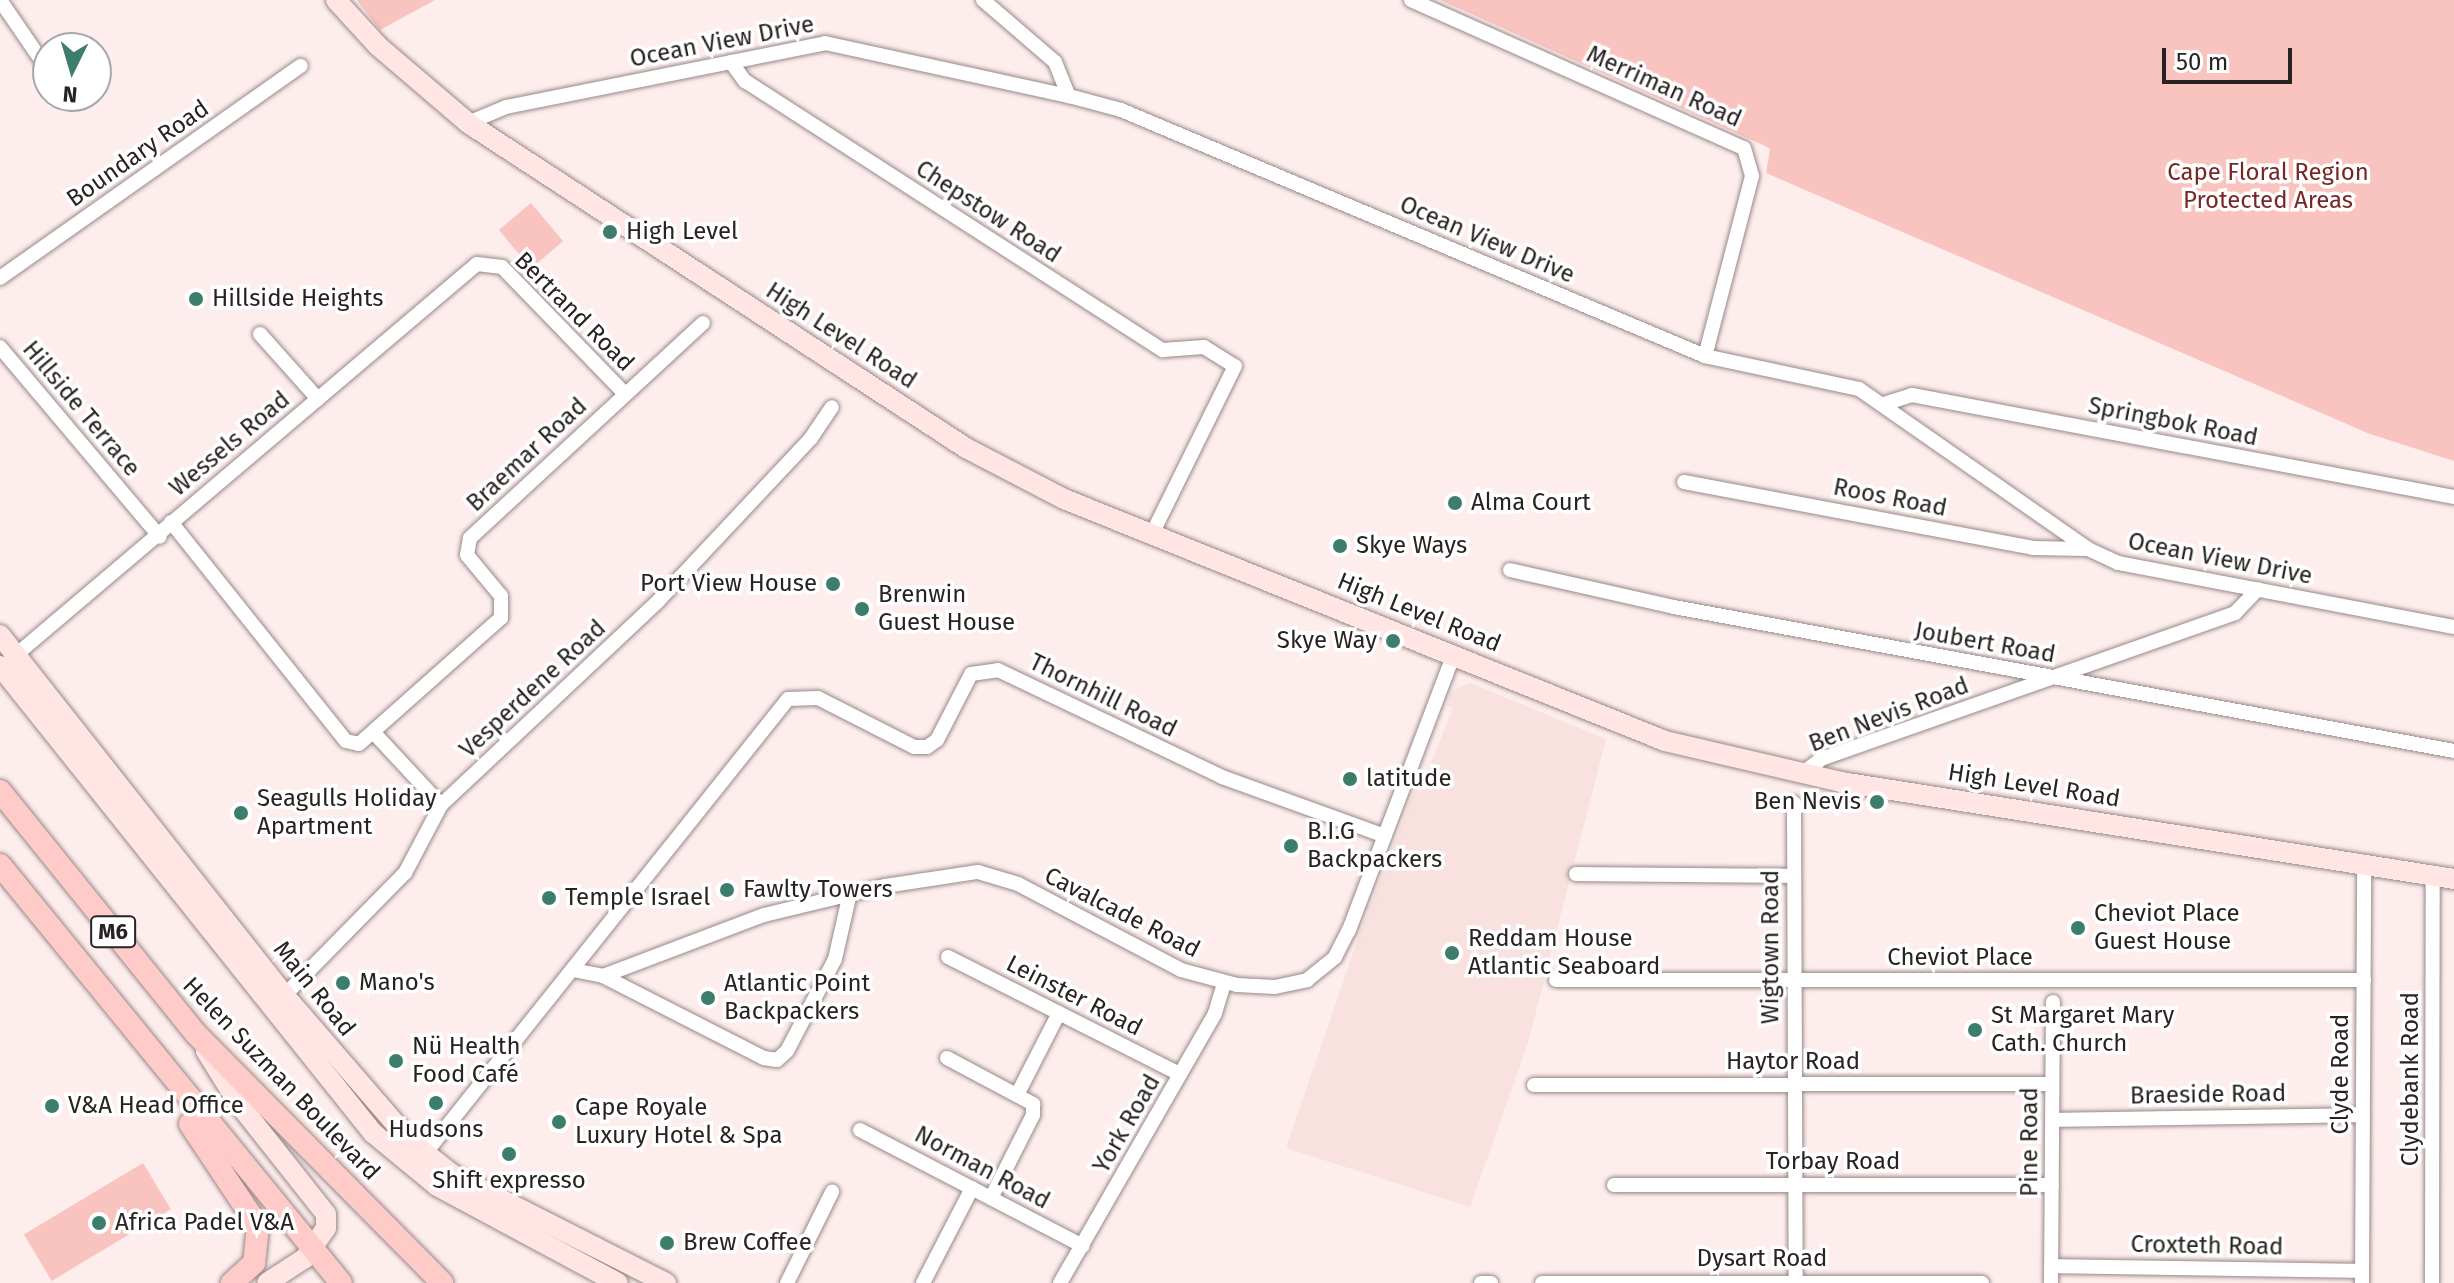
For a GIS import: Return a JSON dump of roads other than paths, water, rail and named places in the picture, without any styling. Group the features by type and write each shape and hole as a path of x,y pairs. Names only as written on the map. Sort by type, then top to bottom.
{"main road":[{"name":"Helen Suzman Boulevard","path":"0,791 196,1034 442,1283"},
{"name":"M6","path":"0,865 341,1283"},
{"path":"161,1066 173,1100 258,1226 254,1263 232,1283"}],"street":[{"path":"0,0 32,47"},
{"name":"High Level Road","path":"336,0 378,46 468,123 998,468 1152,534 1454,654 1634,731 1800,775 2454,879"},
{"path":"983,0 1055,62 1069,96"},
{"name":"Merriman Road","path":"1411,0 1744,148 1752,176 1705,356"},
{"name":"Ocean View Drive","path":"468,123 506,107 825,43 1069,96 1121,110 1705,356 1843,383 1884,404 2088,549 2118,563 2454,627"},
{"name":"Chepstow Road","path":"731,62 745,81 1163,350 1204,347 1235,366 1152,534"},
{"name":"Boundary Road","path":"0,278 301,66"},
{"name":"Bertrand Road","path":"492,262 625,394"},
{"name":"Wessels Road","path":"6,663 160,537 171,522 477,264 492,262"},
{"name":"Braemar Road","path":"375,734 501,618 501,596 467,555 470,538 703,323"},
{"path":"260,334 318,399"},
{"name":"Hillside Terrace","path":"0,347 160,537"},
{"name":"Springbok Road","path":"1884,404 1912,395 2454,497"},
{"name":"Vesperdene Road","path":"278,1001 405,873 441,805 659,600 811,438 832,407"},
{"name":"Roos Road","path":"1684,482 2032,548 2088,549"},
{"path":"171,522 346,741 359,744 375,734 441,805"},
{"name":"Joubert Road","path":"1510,570 1674,607 2454,751"},
{"name":"Ben Nevis Road","path":"1800,775 1821,759 2235,613 2258,589"},
{"name":"Main Road","path":"0,635 6,663 278,1001 388,1120 419,1161 453,1175 582,1254 618,1283"},
{"name":"Cavalcade Road","path":"603,976 764,915 850,893 959,873 997,875 1156,959 1224,983 1292,985 1320,973 1349,930 1454,654"},
{"name":"Thornhill Road","path":"573,970 780,705 796,696 818,698 914,747 927,747 937,740 971,674 998,670 1222,777 1385,836"},
{"name":"Wigtown Road","path":"1794,803 1796,1282"},
{"name":"Clyde Road","path":"2362,1277 2364,865"},
{"path":"1576,874 1793,876"},
{"name":"Clydebank Road","path":"2432,1283 2433,876"},
{"path":"419,1161 573,970 603,976 764,1058 777,1060 787,1051 835,959 850,893"},
{"name":"Leinster Road","path":"948,957 1180,1074"},
{"name":"Cheviot Place","path":"1556,980 2364,980"},
{"name":"York Road","path":"1060,1283 1215,1013 1224,983"},
{"name":"Pine Road","path":"2051,1283 2053,1002"},
{"path":"1018,1093 1059,1013"},
{"path":"196,1034 239,1104 323,1206 327,1225 311,1250 267,1283"},
{"path":"947,1058 1018,1093 1033,1104 1033,1115 991,1198"},
{"name":"Haytor Road","path":"1534,1085 2052,1084"},
{"name":"Braeside Road","path":"2053,1120 2363,1115"},
{"name":"Norman Road","path":"860,1130 1083,1246"},
{"name":"Torbay Road","path":"1614,1185 2052,1185"},
{"path":"923,1283 972,1188"},
{"path":"787,1283 832,1192"},
{"name":"Main Road","path":"582,1254 666,1283"},
{"name":"Croxteth Road","path":"2051,1266 2362,1277"},
{"path":"1481,1283 1491,1283"},
{"name":"Dysart Road","path":"1542,1283 1982,1283"}],"place":[{"name":"High Level","path":"610,232"},
{"name":"Hillside Heights","path":"196,299"},
{"name":"Alma Court","path":"1455,503"},
{"name":"Skye Ways","path":"1340,546"},
{"name":"Port View House","path":"833,584"},
{"name":"Brenwin Guest House","path":"862,609"},
{"name":"Skye Way","path":"1393,641"},
{"name":"latitude","path":"1350,779"},
{"name":"Ben Nevis","path":"1877,802"},
{"name":"Seagulls Holiday Apartment","path":"241,813"},
{"name":"B.I.G Backpackers","path":"1291,846"},
{"name":"Fawlty Towers","path":"727,890"},
{"name":"Temple Israel","path":"549,898"},
{"name":"Cheviot Place Guest House","path":"2078,928"},
{"name":"Reddam House Atlantic Seaboard","path":"1452,953"},
{"name":"Mano's","path":"343,983"},
{"name":"Atlantic Point Backpackers","path":"708,998"},
{"name":"St Margaret Mary Cath. Church","path":"1975,1030"},
{"name":"Nü Health Food Café","path":"396,1061"},
{"name":"Hudsons","path":"436,1103"},
{"name":"V&A Head Office","path":"52,1106"},
{"name":"Cape Royale Luxury Hotel & Spa","path":"559,1122"},
{"name":"Shift expresso","path":"509,1154"},
{"name":"Africa Padel V&A","path":"99,1223"},
{"name":"Brew Coffee","path":"667,1243"}],"park label":[{"name":"Cape Floral Region Protected Areas","path":"2268,187"}]}
